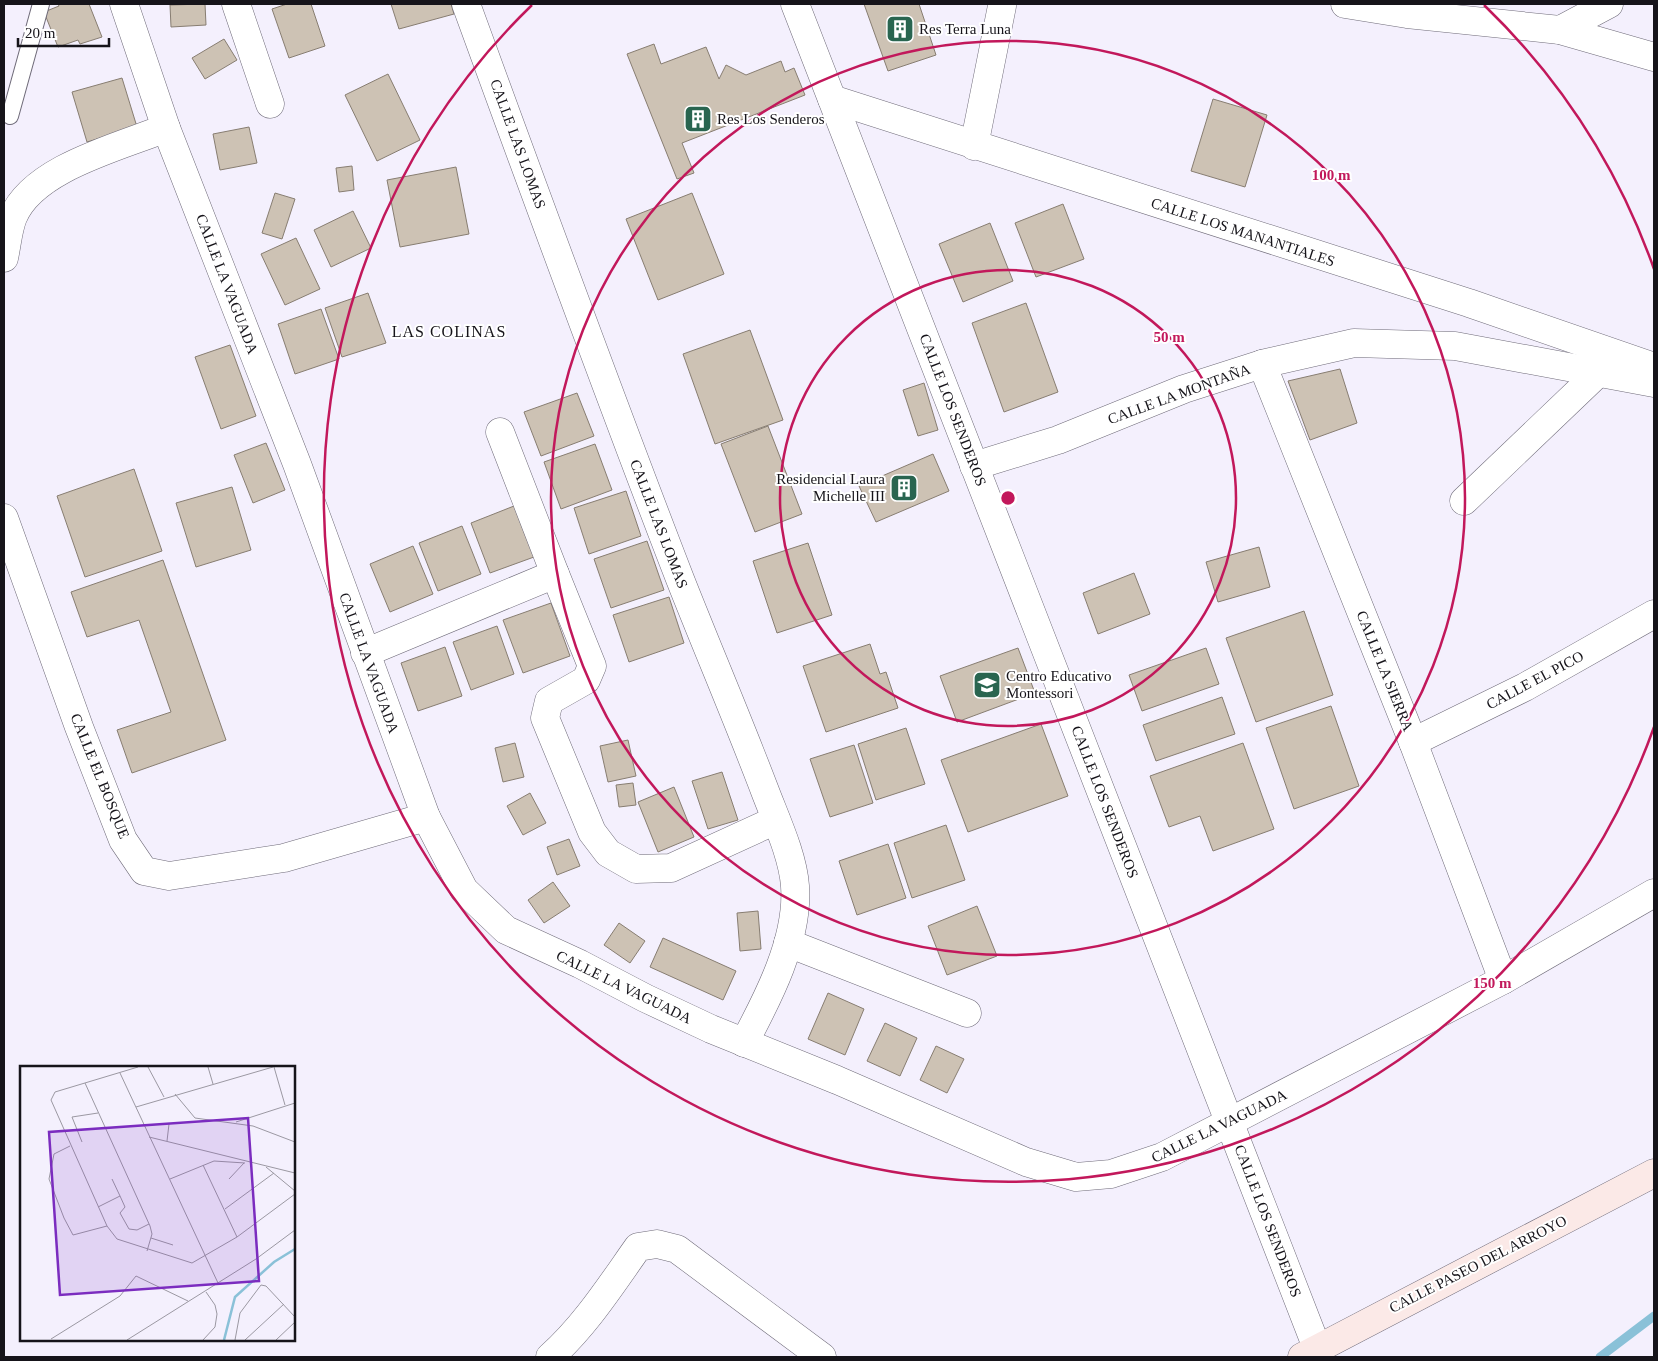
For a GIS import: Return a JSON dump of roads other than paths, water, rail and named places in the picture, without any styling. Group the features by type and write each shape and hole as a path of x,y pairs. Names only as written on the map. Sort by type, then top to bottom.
{"main road":[{"name":"CALLE PASEO DEL ARROYO","path":"1309,1352 1654,1172"}],"street":[{"name":"CALLE LA VAGUADA","path":"124,4 166,128 297,464 426,817 464,890 506,930 580,964 645,998 744,1043 837,1080 1026,1162 1076,1177 1111,1174 1162,1157 1230,1124 1503,980 1654,893"},
{"path":"236,4 270,104"},
{"name":"CALLE LAS LOMAS","path":"466,4 677,571 776,820 795,883 796,909 788,943 766,1003 744,1043"},
{"name":"CALLE LOS SENDEROS","path":"795,4 1230,1124 1309,1352"},
{"path":"1344,4 1407,14 1560,30 1654,56"},
{"path":"1560,30 1609,4"},
{"path":"974,146 1002,6"},
{"name":"CALLE LOS MANANTIALES","path":"832,100 1469,303 1654,367"},
{"path":"4,258 13,217 30,190 57,171 166,128"},
{"name":"CALLE LA MONTAÑA","path":"974,466 1058,440 1184,389 1262,364 1354,343 1455,346 1654,383"},
{"name":"CALLE LA SIERRA","path":"1262,364 1413,742 1503,980"},
{"path":"1464,501 1598,373"},
{"path":"500,432 592,666 586,680 549,701 545,718 592,832 608,853 636,869 671,868 776,820"},
{"name":"CALLE EL BOSQUE","path":"4,518 123,840 144,871 169,876 284,858 426,817"},
{"path":"365,653 555,574"},
{"name":"CALLE EL PICO","path":"1413,742 1525,687 1654,614"},
{"path":"788,943 967,1012"},
{"path":"550,1357 564,1345 597,1304 638,1247 657,1244 677,1249 822,1357"}],"lane":[{"path":"10,116 41,4"}],"waterway":[{"path":"1600,1357 1654,1316"}],"place":[{"name":"Res Terra Luna","path":"900,29"},
{"name":"Res Los Senderos","path":"698,119"},
{"name":"Residencial Laura Michelle III","path":"904,488"},
{"name":"Centro Educativo Montessori","path":"987,685"}],"district":[{"name":"LAS COLINAS","path":"449,331"}]}
